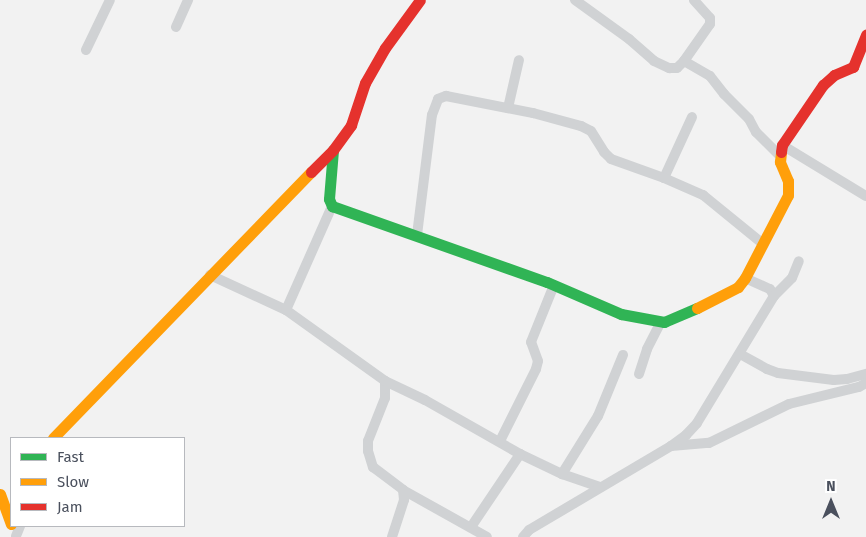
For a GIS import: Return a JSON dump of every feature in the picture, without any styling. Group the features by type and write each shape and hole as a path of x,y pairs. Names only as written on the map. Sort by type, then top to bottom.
{"street":[{"path":"86,50 110,0"},
{"path":"176,27 188,0"},
{"path":"54,437 210,274 333,150 351,125 368,76 385,48 420,0"},
{"path":"575,0 630,39 661,66 677,68 710,24 710,18 694,0"},
{"path":"332,206 554,285 621,314 660,323 680,317 738,287 745,278 781,213 788,195 788,181 781,150 823,84 834,75 853,67 865,41"},
{"path":"508,108 519,60"},
{"path":"684,61 710,76 749,120 756,132 781,150 866,196"},
{"path":"417,235 432,115 438,98 446,96 508,108 581,126 591,131 604,152 611,159 664,178 703,196 763,244"},
{"path":"664,178 692,117"},
{"path":"286,310 332,206 329,199 333,150"},
{"path":"523,537 529,530 672,446 697,423 774,296 792,278 799,261"},
{"path":"210,274 286,310 385,381 500,441 520,454 562,474 600,488"},
{"path":"745,278 770,289 774,296"},
{"path":"500,441 536,369 538,361 531,342 554,285"},
{"path":"639,374 647,349 660,323"},
{"path":"740,354 778,373 834,380 866,374"},
{"path":"562,474 598,416 623,355"},
{"path":"385,381 385,398 368,441 368,451 373,468 403,490 487,537"},
{"path":"672,446 709,443 789,404 855,388 866,383"},
{"path":"471,527 520,454"},
{"path":"392,537 404,500 403,490"},
{"path":"0,494 10,520"}],"traffic: fast":[{"path":"333,150 329,199 332,206 547,282 621,314 664,322 697,308"}],"traffic: slow":[{"path":"697,308 738,287 745,278 788,195 788,181 780,162 781,152"},
{"path":"54,437 311,172"},
{"path":"0,494 10,521"}],"traffic: jam":[{"path":"311,172 333,150 351,125 365,83 385,48 420,0"},
{"path":"781,152 782,145 823,85 834,75 853,67 866,34"}]}
